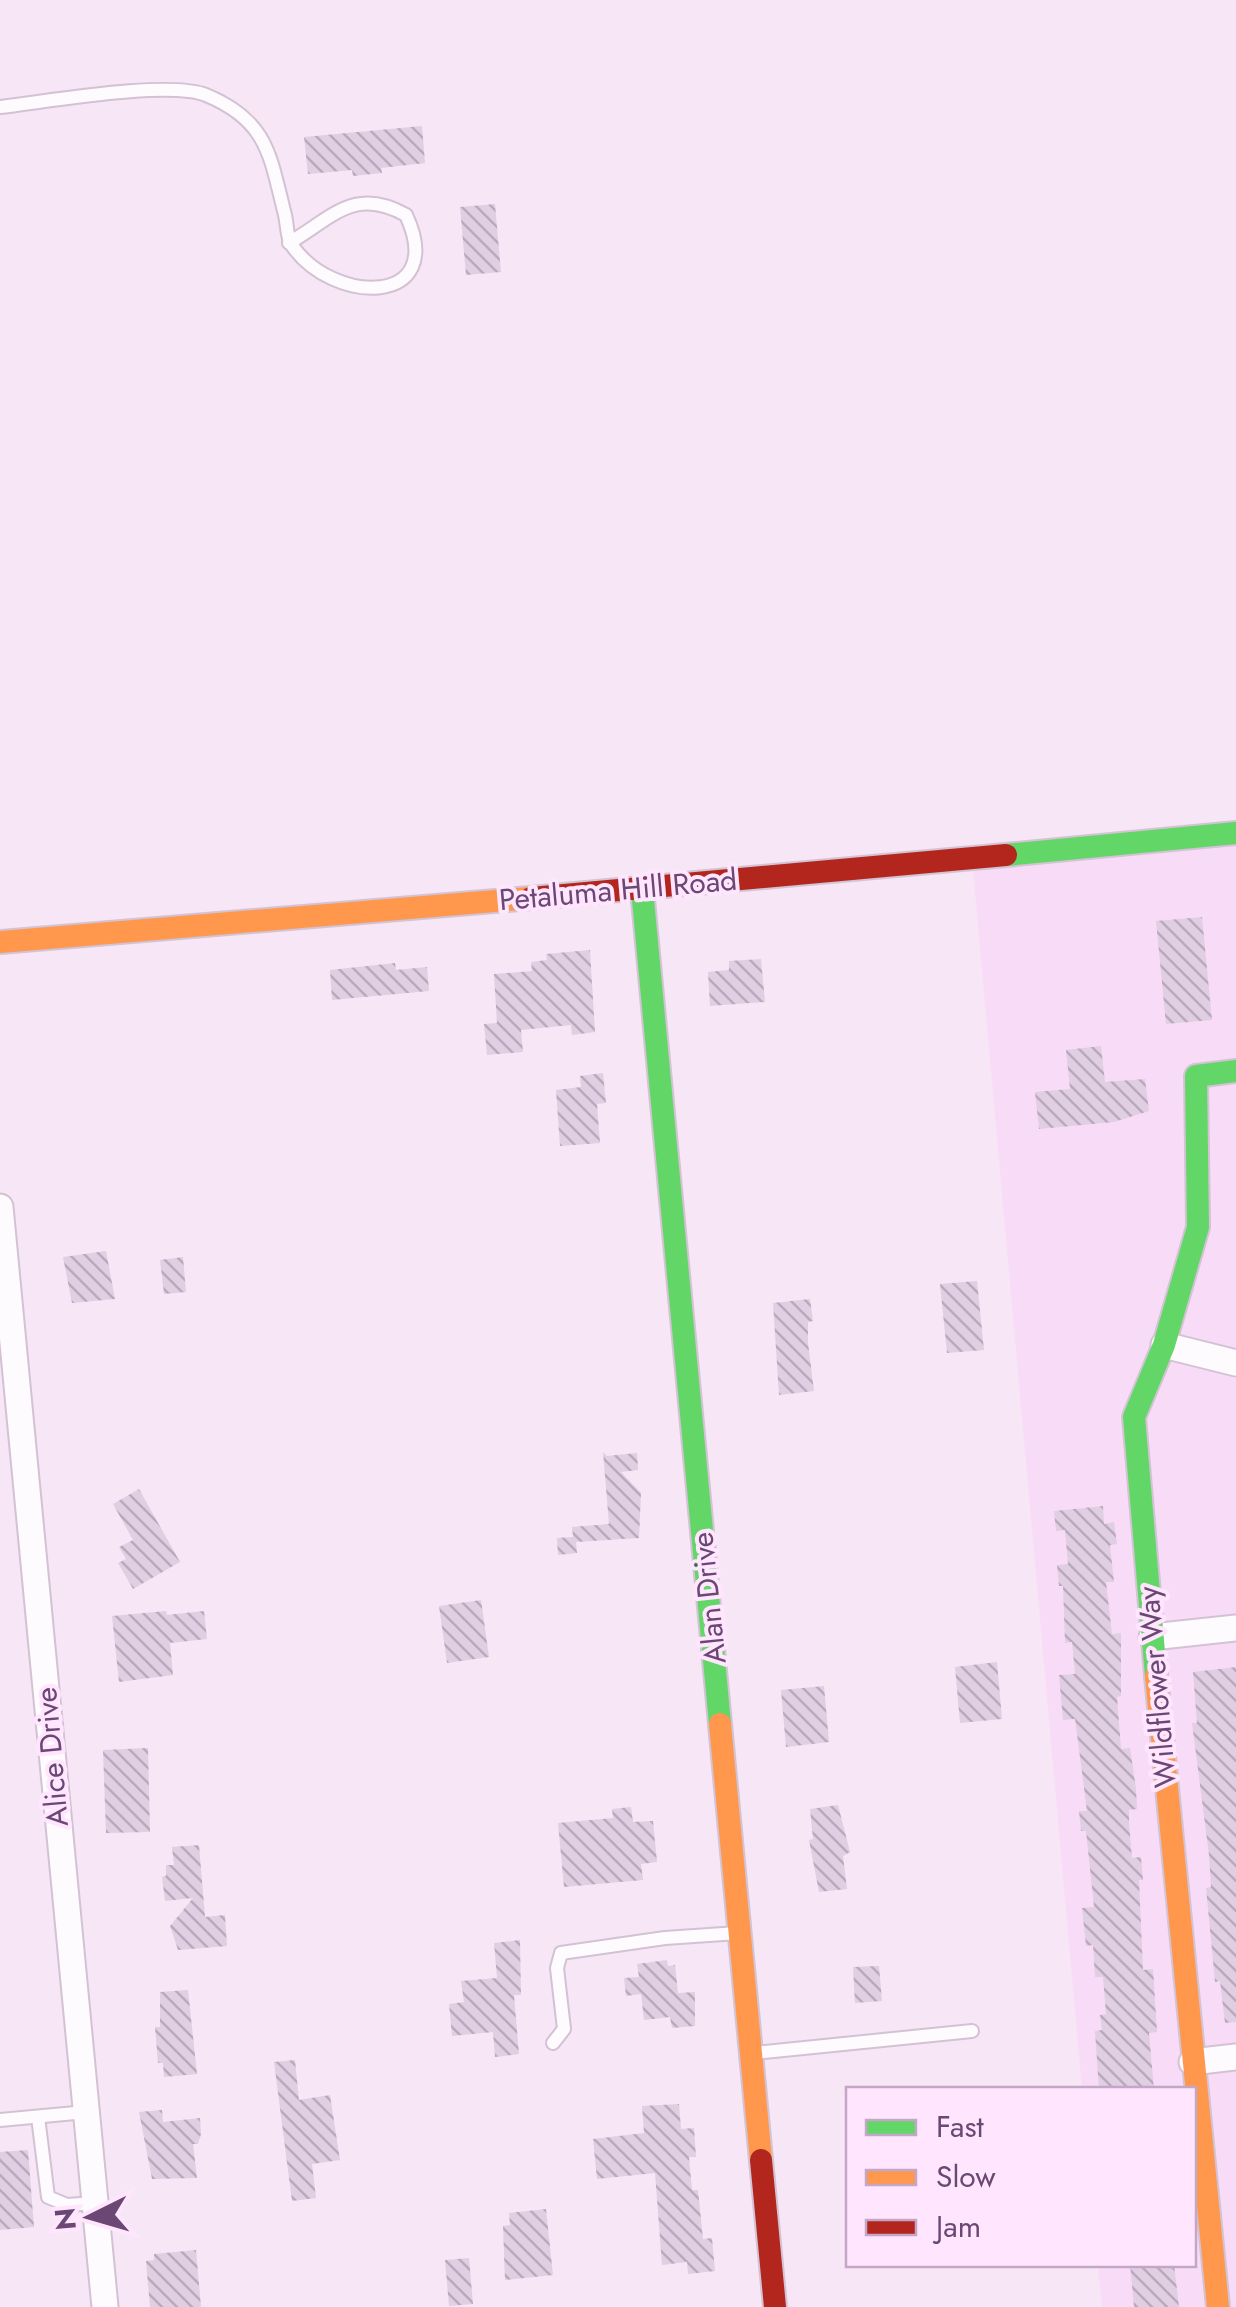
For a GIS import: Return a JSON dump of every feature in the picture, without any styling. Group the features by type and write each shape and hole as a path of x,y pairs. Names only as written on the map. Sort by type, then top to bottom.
{"street":[{"name":"Petaluma Hill Road","path":"0,942 642,889 1236,833"},
{"name":"Alan Drive","path":"642,889 775,2307"},
{"name":"Wildflower Way","path":"1195,2087 1134,1417 1164,1345 1198,1227 1196,1076 1236,1071"},
{"name":"Alice Drive","path":"0,1206 105,2307"},
{"path":"1164,1345 1236,1363"},
{"path":"1152,1636 1236,1628"},
{"path":"1192,2062 1236,2057"},
{"name":"Wildflower Way","path":"1196,2092 1224,2305"}],"lane":[{"path":"0,107 164,90 201,93 228,106 272,154 290,243 331,281 372,291 408,274 415,254 406,215 386,204 365,200 343,208 290,243"},
{"path":"552,2043 564,2029 557,1968 561,1952 665,1938 741,1933"},
{"path":"752,2053 972,2032"},
{"path":"0,2120 86,2112"},
{"path":"38,2117 48,2197 67,2205 95,2203"}],"shaded area":[{"path":"1236,833 1236,2307 1102,2307 1098,2267 1196,2267 1196,2087 1082,2087 972,858"}],"building":[{"path":"422,126 425,163 353,176 352,170 308,174 304,137"},
{"path":"495,204 501,272 466,275 460,207"},
{"path":"1202,917 1212,1020 1166,1024 1156,921"},
{"path":"590,950 595,1032 572,1035 571,1025 521,1030 523,1052 487,1055 484,1024 497,1023 494,974 532,971 531,962 547,960 546,954"},
{"path":"761,959 765,1002 710,1006 708,972 729,970 729,961"},
{"path":"395,963 396,970 427,967 429,991 332,1000 330,970"},
{"path":"1101,1046 1105,1082 1145,1079 1149,1111 1114,1122 1039,1129 1035,1092 1070,1089 1066,1050"},
{"path":"603,1073 606,1103 597,1104 600,1143 560,1146 556,1090 581,1087 580,1076"},
{"path":"106,1251 115,1299 72,1303 63,1257"},
{"path":"183,1257 186,1292 164,1294 160,1260"},
{"path":"977,1281 984,1350 947,1353 940,1284"},
{"path":"810,1299 813,1321 808,1322 808,1343 814,1391 779,1395 773,1303"},
{"path":"603,1452 607,1456 637,1453 638,1470 621,1472 641,1493 639,1538 576,1542 577,1553 558,1555 557,1538 573,1537 572,1527 609,1524"},
{"path":"139,1489 180,1562 133,1589 118,1563 126,1559 119,1547 133,1540 113,1504"},
{"path":"1103,1506 1104,1524 1114,1522 1117,1544 1110,1545 1114,1582 1106,1582 1112,1634 1121,1633 1121,1696 1117,1697 1121,1749 1130,1748 1136,1789 1137,1809 1129,1810 1129,1824 1132,1858 1141,1857 1143,1970 1153,1969 1157,2032 1149,2033 1154,2087 1099,2087 1095,2031 1102,2030 1100,2015 1106,2014 1103,1977 1095,1977 1093,1945 1086,1946 1082,1908 1094,1907 1086,1831 1081,1831 1079,1811 1087,1811 1075,1719 1063,1720 1059,1675 1075,1674 1072,1642 1065,1643 1063,1586 1059,1586 1057,1565 1068,1564 1065,1530 1056,1531 1054,1511"},
{"path":"481,1600 489,1657 447,1663 439,1606"},
{"path":"166,1611 167,1615 204,1611 207,1639 170,1643 173,1675 119,1682 112,1616"},
{"path":"997,1662 1002,1719 960,1723 955,1667"},
{"path":"1236,1667 1236,2022 1225,2023 1220,1981 1215,1982 1206,1888 1211,1887 1192,1723 1197,1723 1193,1672"},
{"path":"824,1686 829,1742 786,1747 781,1690"},
{"path":"148,1748 150,1832 106,1833 103,1750"},
{"path":"838,1805 850,1852 843,1856 847,1889 819,1892 809,1840 813,1839 810,1809"},
{"path":"631,1807 633,1822 653,1821 657,1862 641,1864 643,1880 564,1887 558,1823 613,1818 612,1809"},
{"path":"199,1845 205,1917 225,1915 227,1946 178,1950 170,1926 193,1898 165,1901 162,1877 166,1876 166,1865 174,1865 172,1847"},
{"path":"520,1940 521,1995 514,1995 519,2054 495,2057 493,2032 452,2036 449,2004 464,2002 461,1981 497,1978 494,1943"},
{"path":"667,1960 668,1966 675,1965 678,1993 695,1992 695,2026 672,2028 670,2017 644,2020 641,1994 626,1996 624,1978 639,1977 637,1964"},
{"path":"879,1966 882,2001 855,2003 853,1967"},
{"path":"188,1990 197,2074 164,2077 163,2063 158,2063 155,2027 160,2027 160,1992"},
{"path":"295,2060 299,2100 330,2095 340,2160 312,2164 316,2198 292,2201 274,2062"},
{"path":"679,2104 681,2129 694,2128 696,2157 689,2157 692,2190 698,2190 703,2239 712,2238 715,2271 688,2274 687,2262 662,2265 655,2173 597,2179 593,2139 644,2133 642,2106"},
{"path":"162,2110 163,2122 200,2118 201,2134 198,2144 193,2144 197,2178 152,2179 139,2112"},
{"path":"28,2150 34,2227 0,2230 0,2152"},
{"path":"546,2209 553,2275 505,2280 503,2226 510,2225 509,2213"},
{"path":"196,2250 201,2307 150,2307 146,2261 154,2260 154,2254"},
{"path":"469,2258 473,2304 449,2306 445,2260"},
{"path":"1130,2267 1174,2267 1179,2307 1134,2307"}],"traffic: fast":[{"path":"1006,855 1236,833"},
{"path":"642,889 720,1724"},
{"path":"1156,1676 1134,1417 1164,1345 1198,1227 1196,1076 1236,1071"}],"traffic: slow":[{"path":"0,942 531,898"},
{"path":"1156,1676 1218,2307"},
{"path":"720,1724 761,2160"}],"traffic: jam":[{"path":"531,898 1006,855"},
{"path":"761,2160 775,2307"}]}
